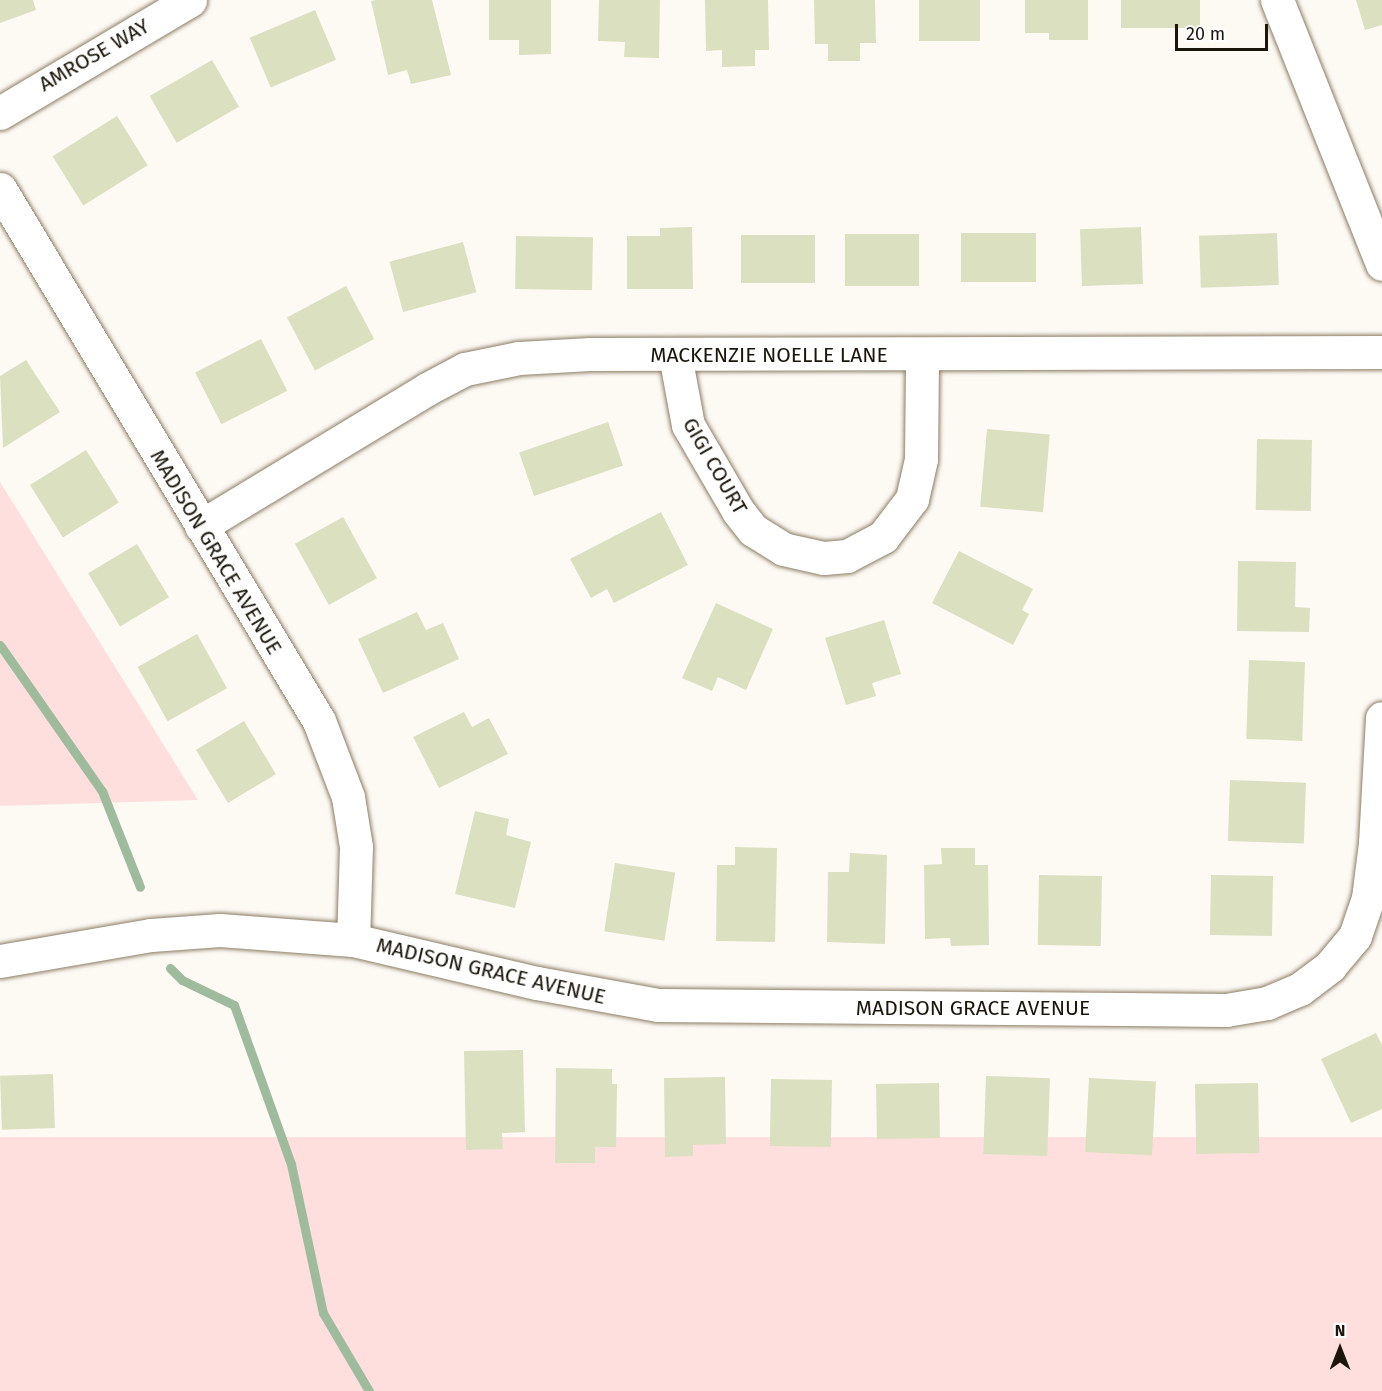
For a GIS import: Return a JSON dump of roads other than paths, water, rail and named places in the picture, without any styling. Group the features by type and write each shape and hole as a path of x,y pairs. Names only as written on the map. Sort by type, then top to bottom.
{"street":[{"name":"AMROSE WAY","path":"0,113 190,0"},
{"path":"1277,0 1382,264"},
{"name":"MADISON GRACE AVENUE","path":"0,189 319,721 337,759 356,847 353,940"},
{"name":"MACKENZIE NOELLE LANE","path":"201,526 465,369 519,358 675,355 1382,352"},
{"name":"GIGI COURT","path":"675,355 688,425 738,511 753,530 783,549 824,558 847,556 883,537 912,499 921,459 922,355"},
{"name":"MADISON GRACE AVENUE","path":"0,961 151,935 220,930 353,940 537,983 658,1005 1226,1010 1267,1003 1315,978 1355,936 1368,898 1375,843 1382,718"}],"waterway":[{"path":"0,645 102,791 140,887"},
{"path":"170,968 182,980 234,1005 291,1164 323,1313 369,1391"}]}
